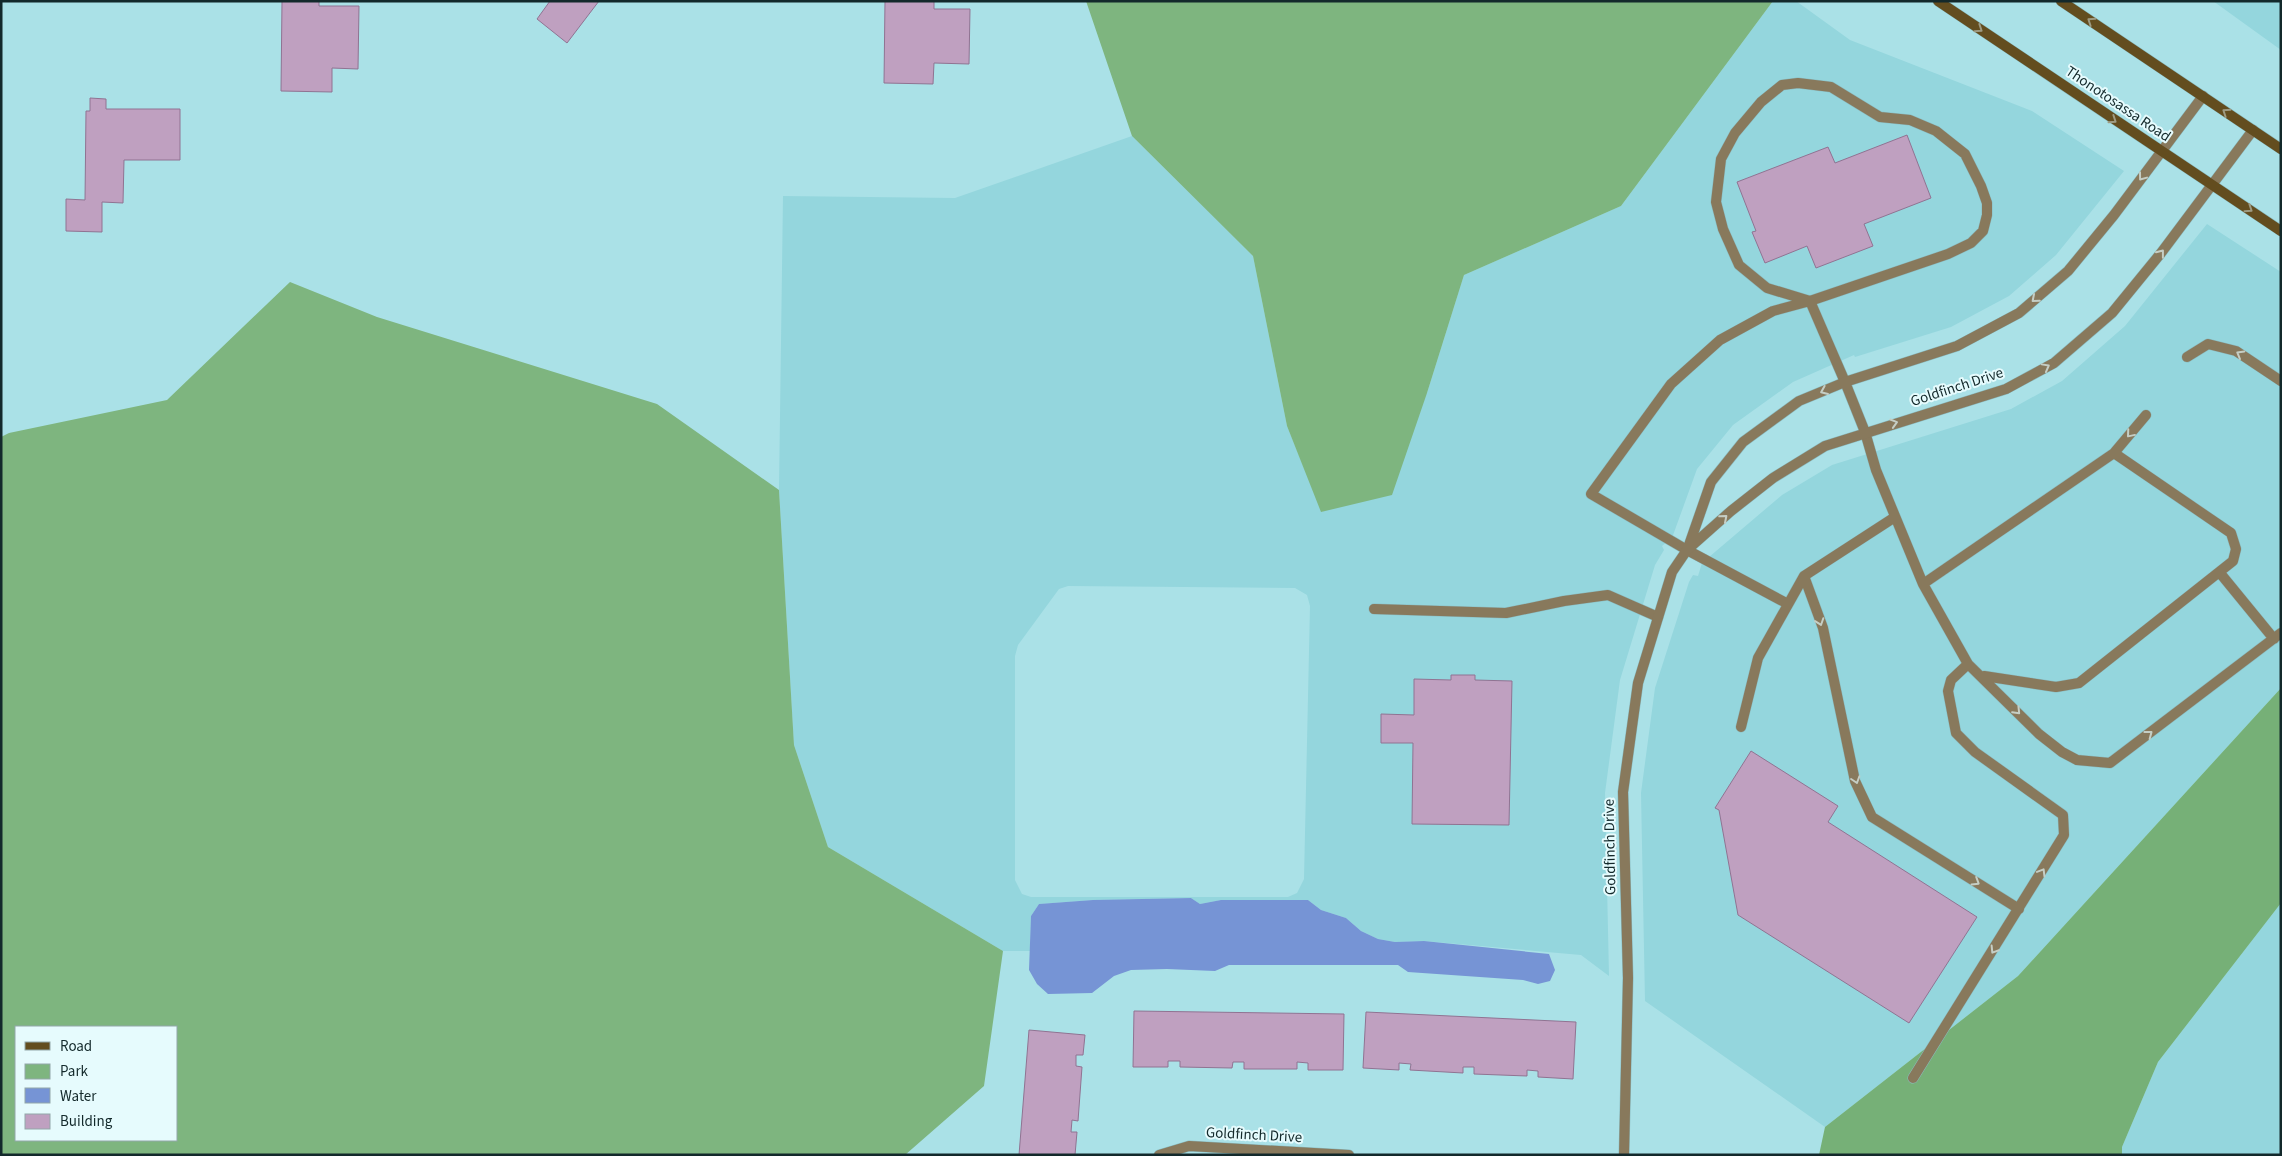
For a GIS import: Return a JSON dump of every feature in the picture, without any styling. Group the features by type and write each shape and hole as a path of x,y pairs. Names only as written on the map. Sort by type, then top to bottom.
{"main road":[{"name":"Thonotosassa Road","path":"1938,1 2281,231"},
{"path":"2061,1 2281,149"}],"street":[{"path":"1788,604 1687,550 1591,494 1671,384 1720,340 1773,311 1810,301 1948,254 1972,243 1982,231 1988,215 1987,203 1965,154 1936,131 1910,120 1880,117 1844,93 1831,87 1798,83 1782,85 1761,102 1735,133 1721,160 1716,202 1723,229 1739,265 1767,288 1810,301 1865,432 1876,470 1922,584 1968,664 1983,676 2040,734 2062,752 2077,760 2110,763 2277,636 2220,573"},
{"name":"Goldfinch Drive","path":"1624,1155 1628,978 1623,792 1638,683 1672,572 1687,550 1710,482 1743,442 1799,401 1845,382 1957,346 2019,313 2068,270 2203,96"},
{"name":"Goldfinch Drive","path":"1687,550 1773,478 1825,446 2006,389 2054,363 2112,313 2161,254 2253,130"},
{"path":"2187,357 2208,344 2236,351 2281,381"},
{"path":"1922,584 2114,453 2146,415"},
{"path":"1983,676 2056,687 2079,683 2233,561 2236,549 2231,533 2114,453"},
{"path":"1741,727 1758,658 1804,576 1895,516"},
{"path":"1804,576 1823,628 1855,781 1872,817 2019,909"},
{"path":"1374,609 1506,613 1564,601 1608,595 1658,617"},
{"path":"1913,1078 2064,835 2063,815 1975,752 1956,733 1948,691 1951,680 1968,664"},
{"name":"Goldfinch Drive","path":"1159,1155 1189,1146 1349,1155"}],"shaded area":[{"path":"1773,1 1796,1 1850,40 2032,111 2124,171 2056,255 2009,296 1951,327 1855,357 1854,355 1793,382 1733,425 1697,469 1672,538 1662,546 1664,550 1655,565 1620,680 1605,793 1609,976 1581,955 1424,941 1395,942 1378,939 1361,931 1346,918 1321,910 1308,900 1221,900 1200,904 1191,898 1093,900 1039,904 1031,916 1030,951 1003,951 828,847 794,745 779,490 783,196 955,198 1132,136 1253,256 1287,426 1322,512 1427,393 1464,275 1621,206","holes":["1068,586 1295,588 1307,595 1310,606 1304,879 1297,893 1288,897 1031,897 1022,894 1015,880 1015,656 1018,645 1059,589"]},
{"path":"2213,1 2281,1 2281,50"},
{"path":"2207,224 2281,272 2281,688 2018,976 1825,1127 1645,1001 1641,793 1655,688 1689,582 1693,575 1698,576 1702,563 1782,495 1832,465 2011,409 2062,381 2125,326"},
{"path":"2281,903 2281,1155 2122,1155 2122,1147 2158,1062"}],"green space":[{"path":"1086,1 1773,1 1621,206 1464,275 1427,393 1392,495 1321,512 1287,426 1253,256 1132,136"},
{"path":"290,282 377,317 657,404 779,490 794,745 828,847 1003,951 984,1086 905,1155 1,1155 1,437 9,433 167,400"},
{"path":"2281,688 2281,903 2158,1062 2122,1147 2122,1155 1819,1155 1825,1127 2018,976"}],"water":[{"path":"1191,898 1200,904 1221,900 1308,900 1321,910 1346,918 1361,931 1378,939 1395,942 1424,941 1549,954 1555,970 1550,981 1538,984 1523,980 1408,972 1398,965 1229,965 1215,971 1131,970 1114,976 1092,993 1048,994 1037,984 1029,970 1031,916 1039,904 1093,900"}],"building":[{"path":"282,1 319,1 319,6 359,6 358,69 332,68 332,92 281,91"},
{"path":"550,1 599,1 567,43 537,19"},
{"path":"885,1 934,1 934,9 970,9 969,64 934,63 933,84 884,83"},
{"path":"90,98 106,99 106,109 180,109 180,160 124,160 123,203 102,202 102,232 66,231 66,199 85,200 86,111 90,111"},
{"path":"1907,135 1931,198 1864,224 1873,246 1816,268 1807,246 1765,263 1752,232 1756,231 1737,182 1828,147 1835,163"},
{"path":"1451,675 1475,675 1475,680 1512,681 1509,825 1412,824 1413,743 1381,743 1381,714 1414,715 1414,679 1451,680"},
{"path":"1751,751 1838,806 1828,822 1977,917 1909,1023 1738,915 1719,810 1715,808"},
{"path":"1134,1011 1344,1014 1343,1070 1308,1070 1308,1063 1297,1062 1297,1069 1244,1069 1244,1062 1233,1062 1232,1068 1180,1067 1180,1061 1168,1061 1168,1067 1133,1067"},
{"path":"1366,1012 1576,1022 1573,1079 1538,1077 1538,1071 1527,1070 1527,1076 1474,1074 1474,1067 1463,1067 1463,1073 1410,1070 1411,1064 1399,1063 1399,1070 1363,1068"},
{"path":"1029,1030 1085,1035 1083,1055 1076,1055 1076,1066 1082,1067 1078,1121 1072,1120 1071,1132 1077,1132 1075,1155 1019,1155"}]}
